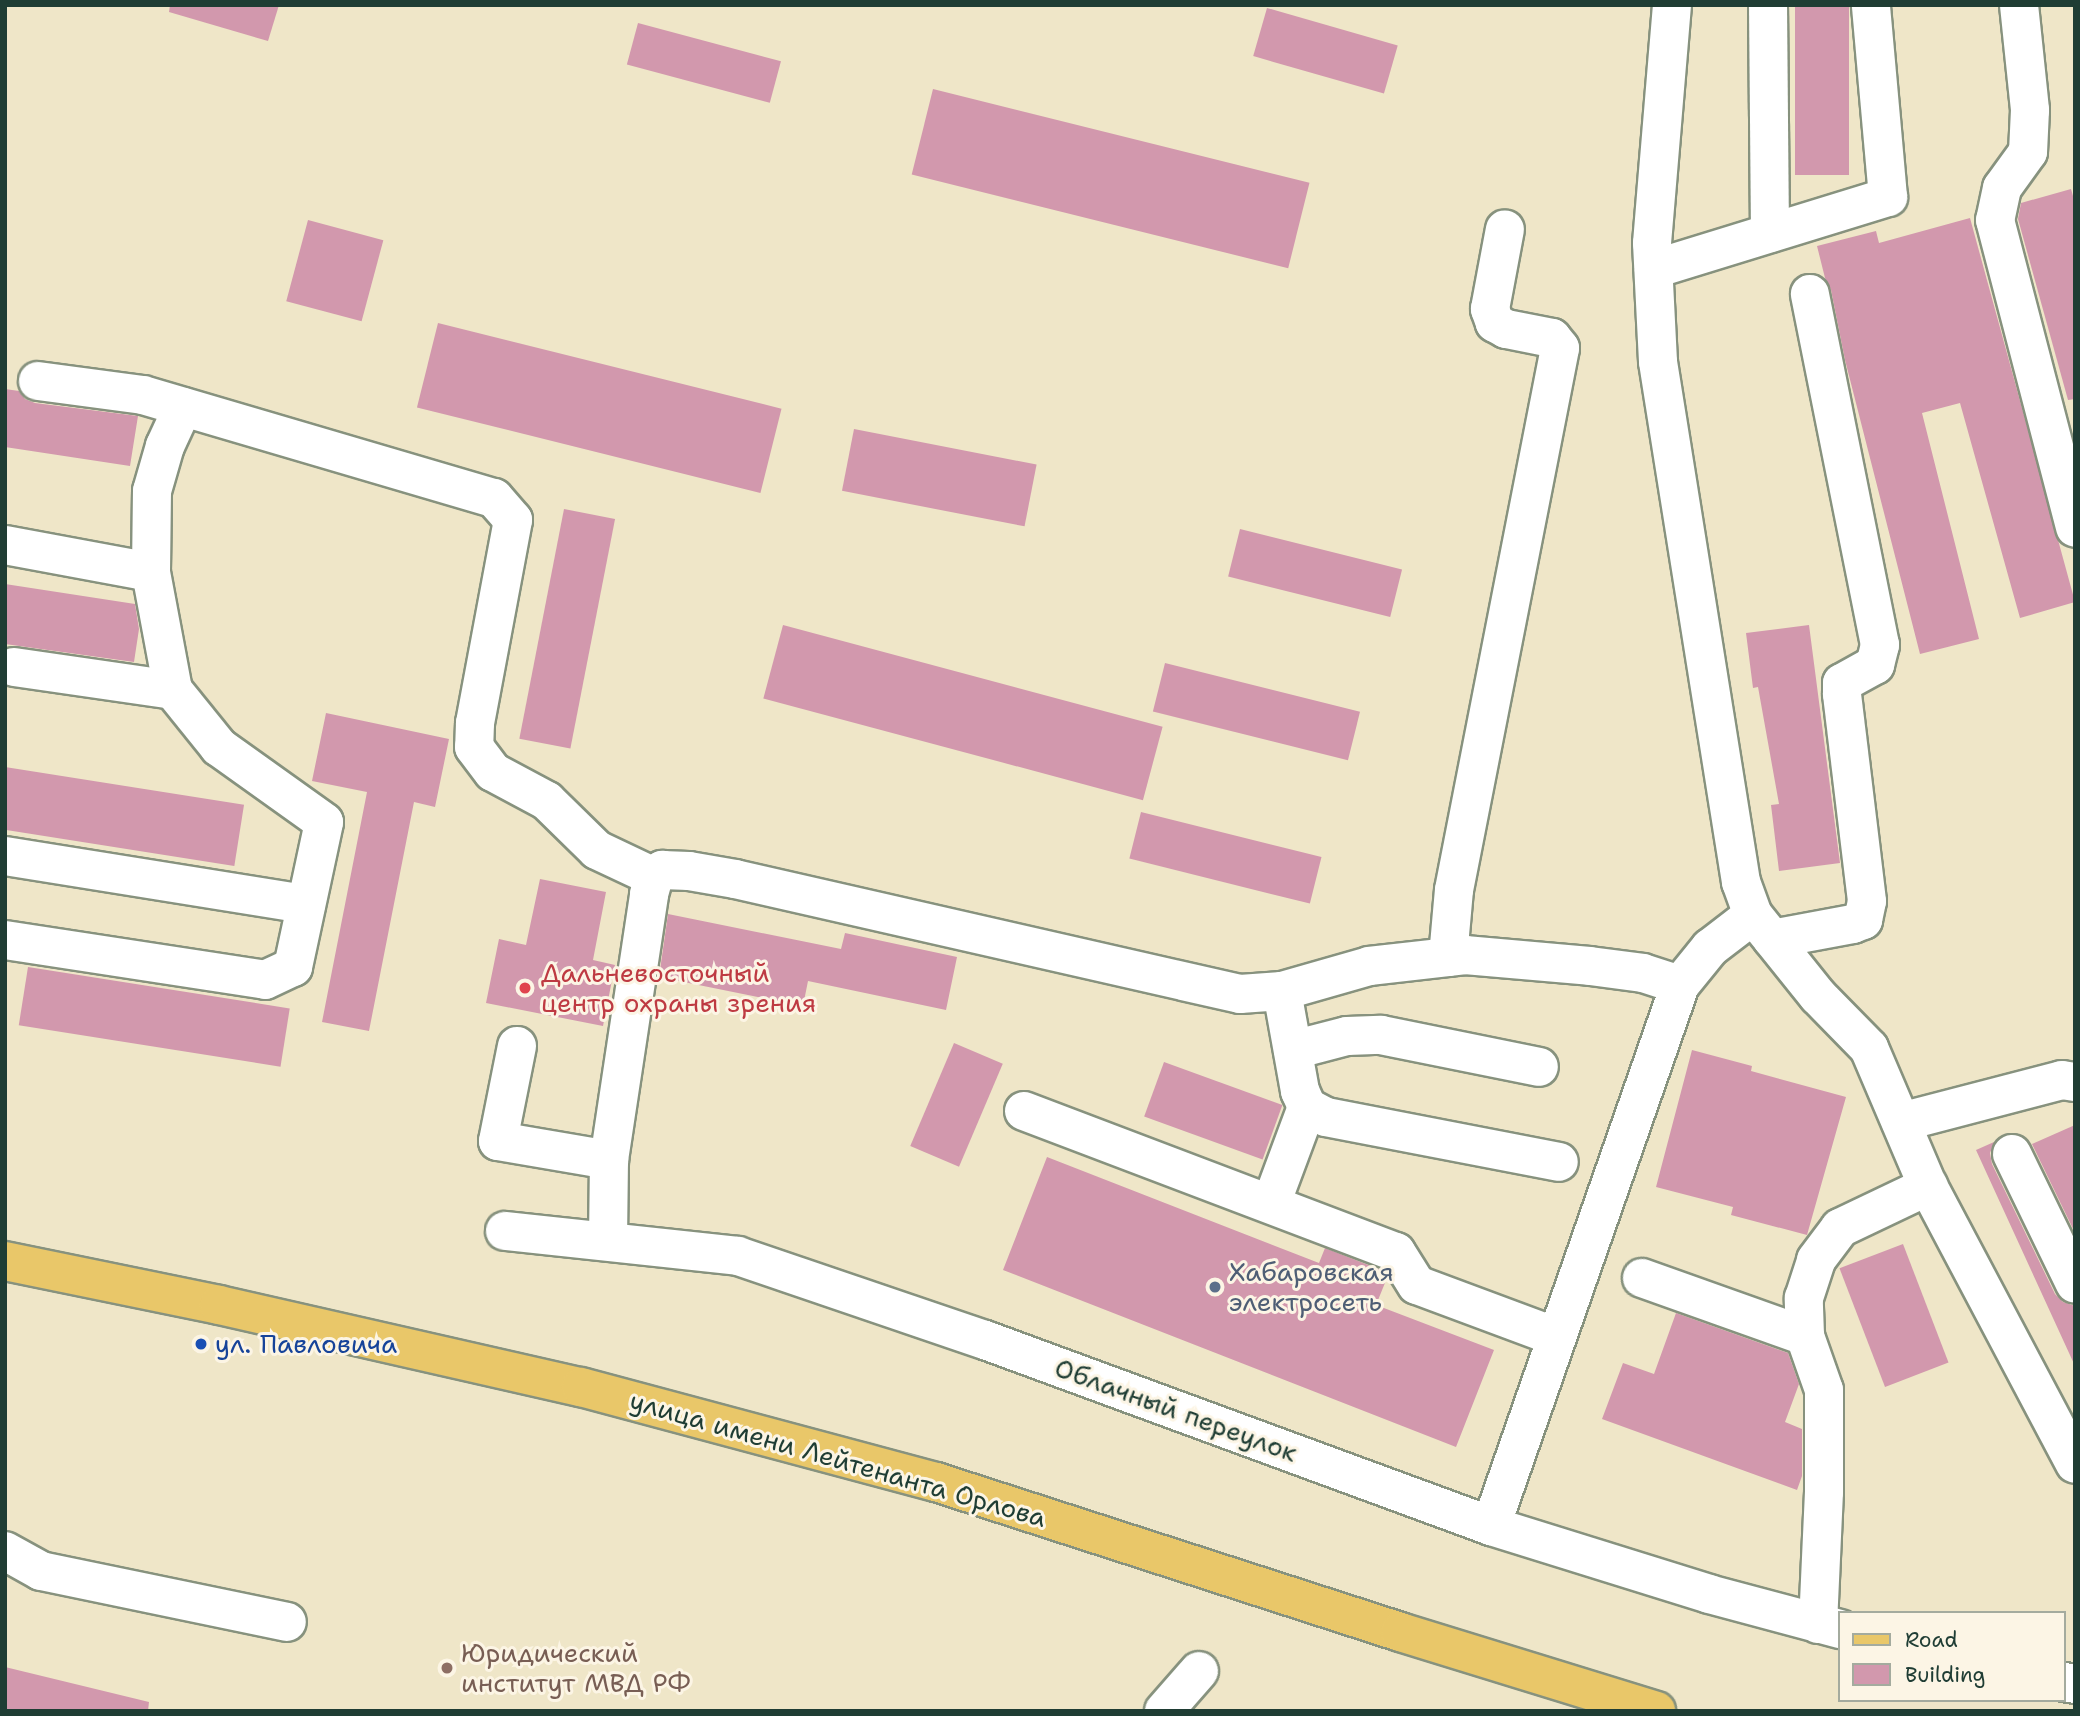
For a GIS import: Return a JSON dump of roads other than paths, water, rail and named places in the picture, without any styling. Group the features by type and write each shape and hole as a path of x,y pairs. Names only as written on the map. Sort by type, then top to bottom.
{"main road":[{"name":"улица имени Лейтенанта Орлова","path":"5,1261 219,1305 581,1387 923,1478 1656,1711"}],"street":[{"path":"1672,5 1652,243 1658,362 1741,882 1763,927 1818,996 1870,1048 1928,1186 2075,1464"},
{"path":"1768,5 1770,233"},
{"path":"1654,269 1888,197 1871,5"},
{"path":"2020,5 2030,110 2028,152 2003,188 1995,220 2075,528"},
{"path":"1448,957 1454,890 1560,348 1552,338 1506,329 1495,323 1490,309 1505,229"},
{"path":"1491,1526 1680,985 1710,948 1763,927 1853,924 1863,920 1867,901 1842,683 1875,666 1880,645 1810,294"},
{"path":"38,381 143,395 494,498 513,520 475,723 474,747 493,772 547,801 597,850 654,877"},
{"path":"5,940 265,981 293,967 324,822 219,747 173,691 151,572 152,491 166,446 183,408"},
{"path":"5,545 151,572"},
{"path":"15,667 173,691"},
{"path":"5,856 306,904"},
{"path":"608,1241 609,1160 654,877 662,870 689,871 1240,994 1282,991 1369,965 1465,955 1643,973 1680,985"},
{"path":"1282,991 1300,1091 1307,1107 1326,1116 1559,1162"},
{"path":"1293,1050 1347,1037 1381,1035 1539,1067"},
{"path":"517,1046 498,1141 609,1160"},
{"path":"1901,1122 2062,1080 2075,1082"},
{"path":"1271,1204 1307,1107"},
{"path":"1024,1111 1396,1252 1417,1285 1557,1337"},
{"path":"2012,1154 2075,1284"},
{"path":"1829,1627 1824,1492 1824,1390 1805,1336 1804,1298 1816,1260 1840,1228 1928,1186"},
{"name":"Облачный переулок","path":"505,1231 738,1256 985,1340 1491,1526 1709,1594 1829,1627"},
{"path":"1642,1278 1805,1336"},
{"path":"5,1551 41,1571 287,1622"},
{"path":"1164,1711 1199,1671"}],"place":[{"name":"Дальневосточный центр охраны зрения","path":"525,988"},
{"name":"Хабаровская электросеть","path":"1215,1287"},
{"name":"ул. Павловича","path":"201,1344"},
{"name":"Юридический институт МВД РФ","path":"447,1668"}]}
